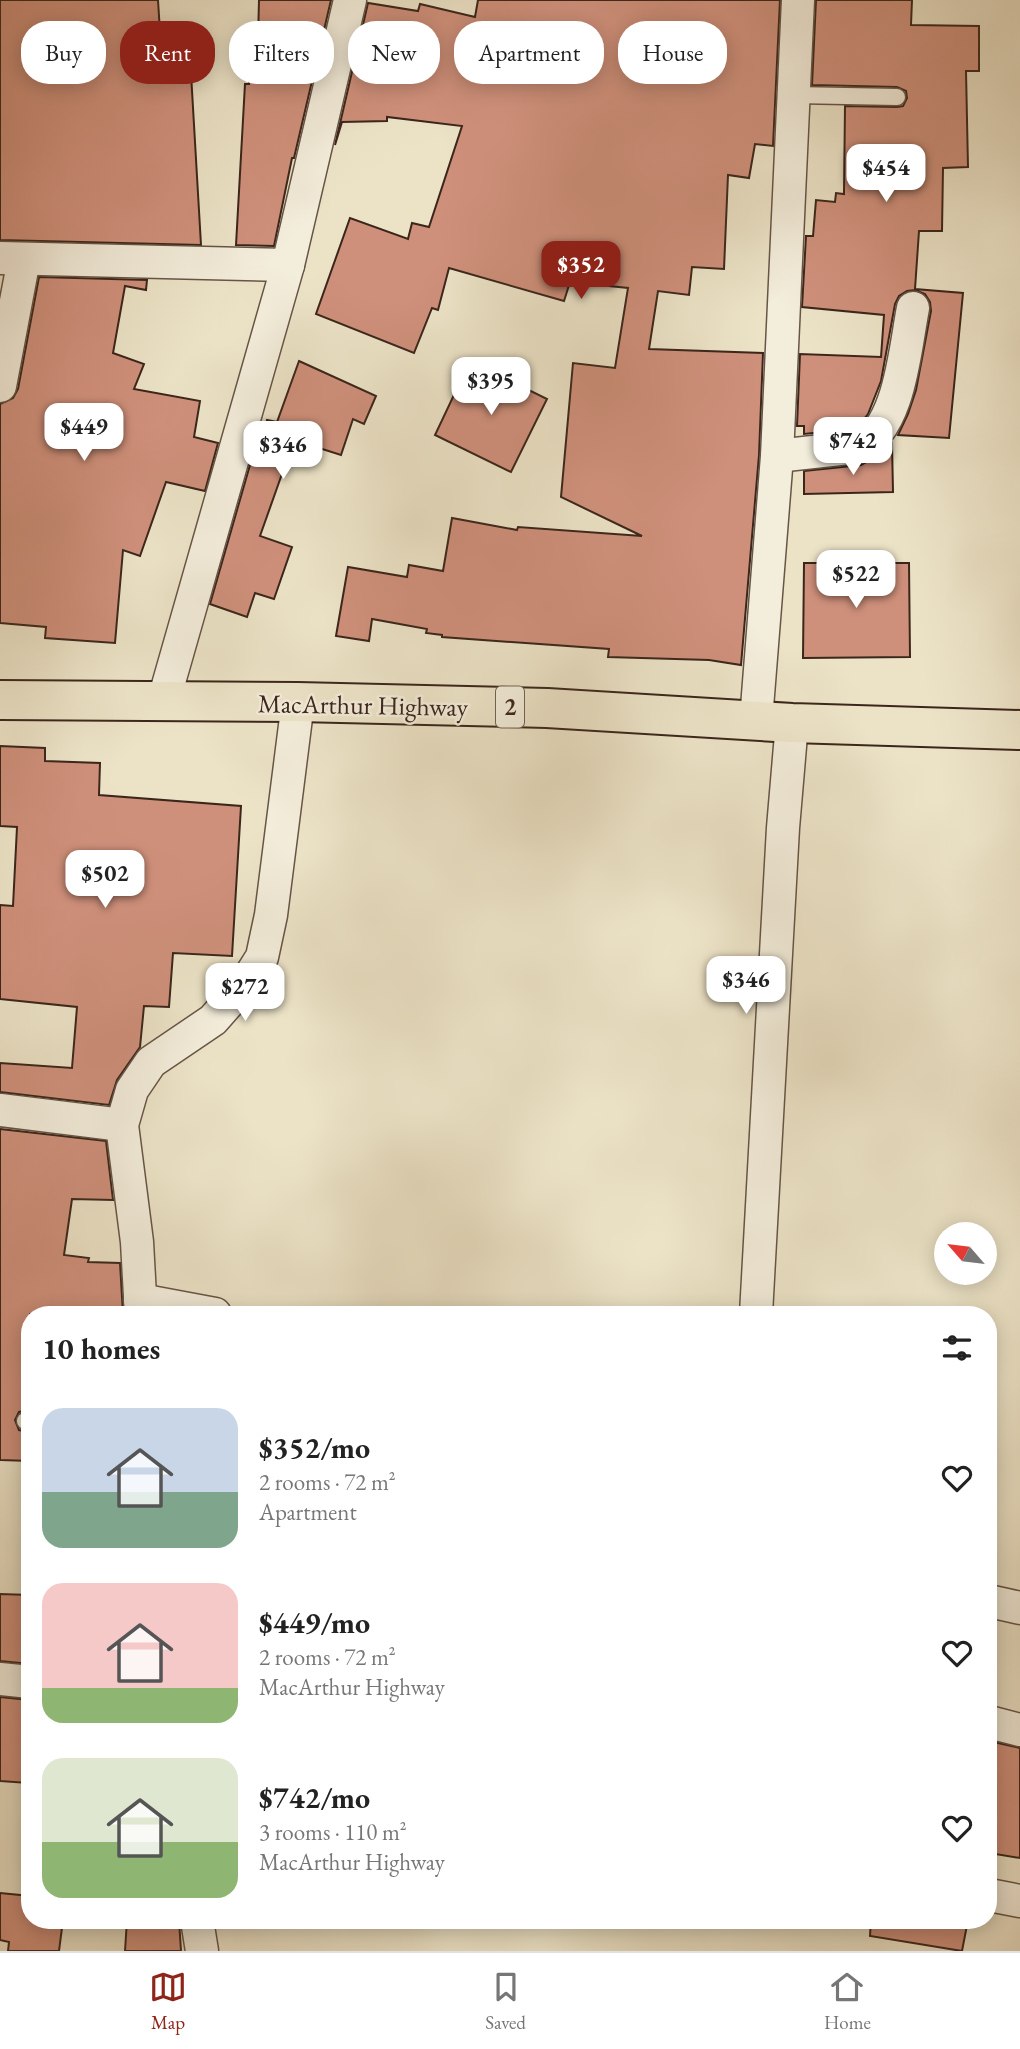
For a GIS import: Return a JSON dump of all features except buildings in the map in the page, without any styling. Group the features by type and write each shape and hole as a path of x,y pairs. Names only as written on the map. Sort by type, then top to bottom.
{"highway":[{"name":"MacArthur Highway","path":"0,700 298,702 547,708 774,721 1020,730"}],"street":[{"path":"163,703 288,265 350,0"},
{"path":"756,1306 782,842 774,721 777,456 798,0"},
{"path":"0,386 12,259 288,265"},
{"path":"777,456 858,447 870,443 880,431 896,396 913,308"},
{"path":"140,1306 137,1242 122,1125 132,1090 151,1062 213,1020 245,984 262,957 271,915 298,702"},
{"path":"0,1110 122,1125"},
{"path":"997,1603 1020,1608"},
{"path":"0,1679 21,1681"},
{"path":"997,1725 1020,1730"},
{"path":"997,1897 1020,1901"},
{"path":"198,1929 202,1951"}],"lane":[{"path":"794,95 897,97"}]}
